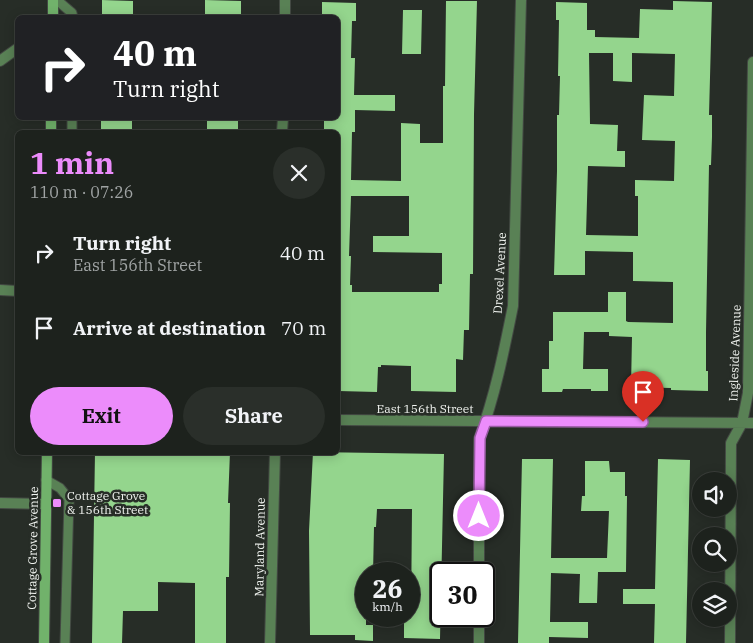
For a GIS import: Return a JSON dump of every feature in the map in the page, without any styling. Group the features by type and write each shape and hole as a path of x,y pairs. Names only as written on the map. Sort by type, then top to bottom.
{"main road":[{"path":"52,15 53,0"},
{"name":"Cottage Grove Avenue","path":"44,643 47,455"}],"street":[{"path":"285,0 285,15"},
{"name":"Drexel Avenue","path":"479,562 480,438 503,355 513,306 521,0"},
{"path":"0,61 15,50"},
{"name":"Ingleside Avenue","path":"730,643 731,443 742,423 748,393 753,62"},
{"path":"0,290 15,291"},
{"name":"East 156th Street","path":"340,420 753,423"},
{"name":"Maryland Avenue","path":"270,643 275,455"},
{"path":"0,503 46,504"},
{"path":"479,627 479,643"}],"lane":[{"path":"57,0 72,15"},
{"path":"46,480 60,488 69,499 65,643"}],"building":[{"path":"102,0 133,1 133,15 102,15"},
{"path":"205,0 241,1 241,15 205,15"},
{"path":"446,1 477,1 473,274 470,274 469,330 464,330 463,360 456,359 456,392 411,391 411,366 381,365 381,367 378,367 377,392 340,391 340,130 324,130 324,120 340,120 340,15 322,15 322,2 356,3 356,21 352,21 351,58 355,58 354,95 395,95 395,111 355,110 355,132 352,132 351,180 401,181 401,123 420,124 420,143 443,143 443,86 445,86","holes":["351,196 409,196 409,236 373,236 373,252 442,253 442,284 439,284 439,292 352,292 352,285 350,285 351,256 349,256"]},
{"path":"673,1 712,2 709,115 712,115 712,137 711,165 709,165 706,333 708,391 631,387 632,337 609,336 609,332 584,332 583,369 608,369 608,391 563,389 562,392 542,392 542,369 549,369 549,341 553,341 553,312 608,312 608,292 626,292 626,321 673,323 673,282 633,281 633,252 585,251 585,275 554,275 557,115 559,115 560,76 558,76 559,20 556,20 556,2 587,3 587,30 595,30 595,37 639,38 640,9 673,10","holes":["589,53 613,53 613,81 632,82 632,53 675,54 674,96 644,95 642,140 675,141 674,181 635,180 635,196 638,196 638,236 586,235 588,166 625,167 625,151 617,151 618,125 590,124"]},
{"path":"403,10 422,10 421,54 402,54"},
{"path":"101,120 132,120 132,130 101,130"},
{"path":"207,120 238,120 238,130 207,130"},
{"path":"340,452 444,454 442,562 430,562 430,627 440,627 440,639 404,638 404,627 420,627 420,562 412,562 412,509 377,509 376,527 374,527 373,562 355,562 355,627 373,627 373,641 355,640 355,635 310,635 309,531 313,455 340,455"},
{"path":"95,455 230,455 228,503 230,503 229,577 226,577 226,643 195,643 195,583 158,582 158,611 123,611 122,643 92,643"},
{"path":"522,459 553,459 551,558 607,558 609,511 581,511 582,496 585,496 585,461 609,461 610,472 625,472 625,496 627,496 626,572 598,572 597,603 579,603 580,574 551,573 550,622 588,622 588,638 549,637 549,643 518,643"},
{"path":"658,459 690,460 686,643 654,643 655,604 623,604 623,589 655,589"}],"place":[{"name":"Cottage Grove & 156th Street","path":"57,503"}],"route":[{"path":"479,516 480,438 486,421 643,422"}]}
